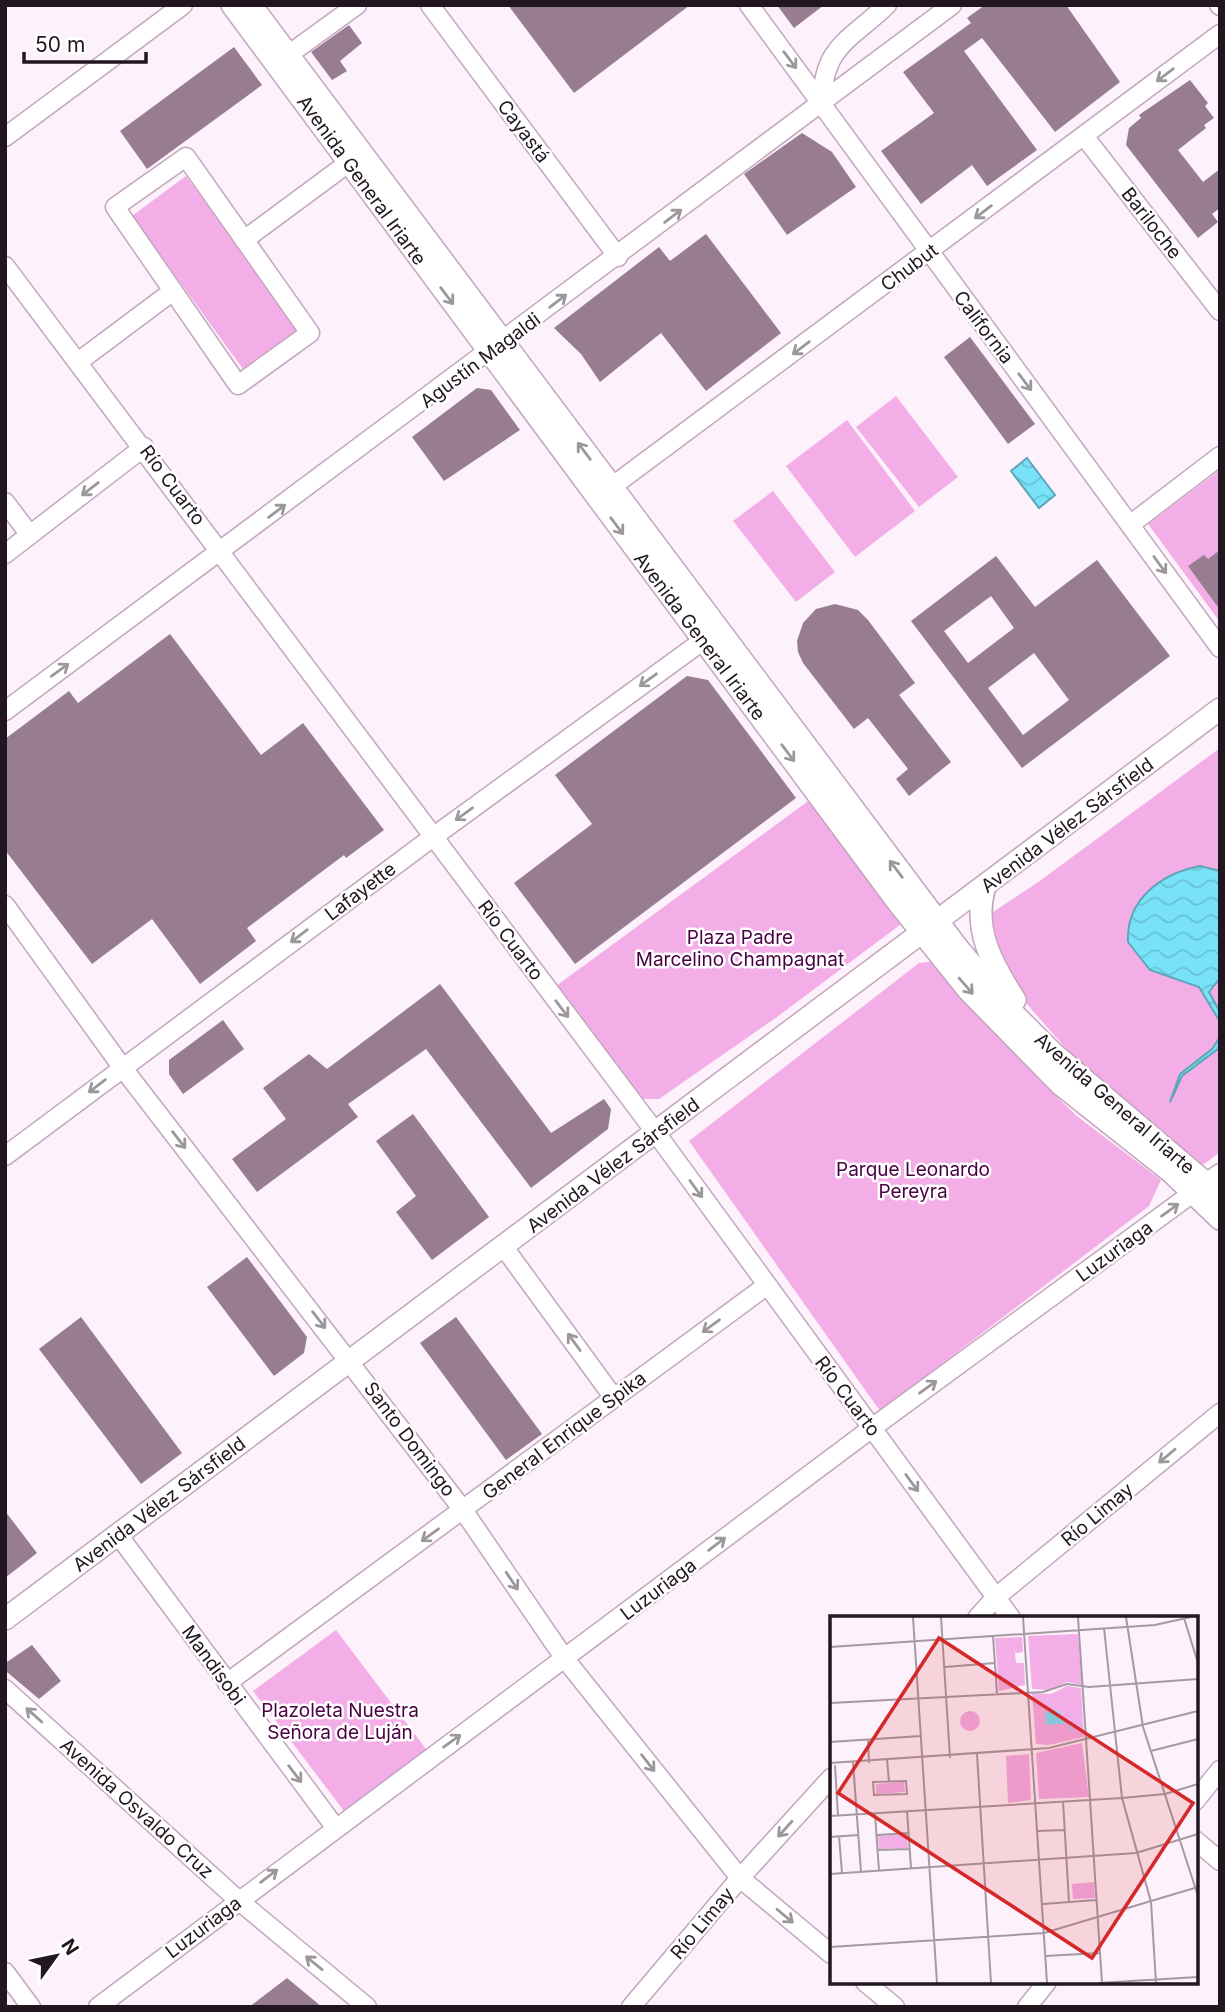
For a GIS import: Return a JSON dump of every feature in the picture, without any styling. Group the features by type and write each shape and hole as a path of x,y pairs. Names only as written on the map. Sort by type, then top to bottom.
{"main road":[{"name":"Avenida General Iriarte","path":"232,5 283,59"},
{"name":"Avenida General Iriarte","path":"251,5 283,59 355,158 930,928 968,990 1060,1083 1210,1186"},
{"name":"Avenida Vélez Sársfield","path":"5,1619 1220,709"},
{"path":"985,887 979,919 985,945 1010,992 1052,1053"},
{"name":"Avenida General Iriarte","path":"930,928 1052,1053 1210,1186 1220,1219"}],"street":[{"path":"5,137 183,5"},
{"path":"283,59 357,5"},
{"name":"Cayastá","path":"430,5 618,257"},
{"name":"California","path":"749,5 928,253 1131,524 1220,648"},
{"path":"822,103 822,77 830,56 887,5"},
{"name":"Agustín Magaldi","path":"5,711 618,257 952,5"},
{"name":"Chubut","path":"604,493 1220,34"},
{"name":"Bariloche","path":"1084,136 1220,311"},
{"path":"186,157 310,333 239,385 173,291 115,207 186,157"},
{"path":"244,240 355,158"},
{"name":"Río Cuarto","path":"9,277 223,551 433,837 656,1133 1010,1616"},
{"path":"78,362 173,291"},
{"path":"5,554 144,447"},
{"path":"1131,524 1220,456"},
{"path":"5,502 30,535"},
{"name":"Lafayette","path":"5,1156 433,837 710,635"},
{"name":"Santo Domingo","path":"5,905 122,1067 463,1510 565,1659 740,1878 830,1953"},
{"name":"Luzuriaga","path":"98,2007 237,1900 565,1659 872,1427 1210,1186"},
{"path":"503,1246 614,1398"},
{"name":"General Enrique Spika","path":"227,1683 766,1286"},
{"name":"Río Limay","path":"979,1616 995,1598 1220,1413"},
{"name":"Mandisobi","path":"119,1536 335,1827"},
{"name":"Avenida Osvaldo Cruz","path":"5,1689 237,1900 367,2007"},
{"path":"1197,1799 1220,1770"},
{"name":"Río Limay","path":"631,2007 740,1878 830,1779"},
{"path":"1197,1842 1220,1861"},
{"path":"5,1972 31,2007"},
{"path":"867,1984 895,2007"},
{"path":"1027,2007 1045,1984"}],"green space":[{"path":"186,176 298,329 243,369 132,216"},
{"path":"896,396 958,477 919,507 856,427"},
{"path":"847,420 915,511 855,557 786,466"},
{"path":"1220,470 1220,622 1148,524"},
{"path":"773,491 835,572 796,602 733,521"},
{"path":"1220,748 1220,1152 1200,1167 1069,1052 1011,986 988,922 993,912 1037,883"},
{"name":"Plaza Padre Marcelino Champagnat","path":"811,799 904,922 777,1017 659,1099 643,1099 556,986"},
{"name":"Parque Leonardo Pereyra","path":"936,961 1039,1080 1078,1117 1161,1180 1149,1206 880,1411 689,1141 919,963"},
{"name":"Plazoleta Nuestra Señora de Luján","path":"336,1630 426,1749 344,1811 253,1691"}],"water":[{"path":"1027,458 1055,495 1039,508 1011,471"},
{"path":"1200,866 1220,871 1220,978 1209,992 1220,1012 1220,1022 1199,987 1150,970 1128,942 1133,914 1148,891 1172,875"},
{"path":"1220,1037 1218,1049 1182,1076 1170,1102 1180,1074 1212,1049"}],"building":[{"path":"508,5 690,5 574,93"},
{"path":"777,5 824,5 794,28"},
{"path":"985,5 1066,5 1120,82 1055,132 982,38 964,51 1037,150 987,186 972,165 921,204 881,151 934,113 903,72 971,23 967,18"},
{"path":"349,25 362,43 340,61 347,71 332,80 311,52"},
{"path":"234,47 262,85 147,169 120,131"},
{"path":"1190,80 1208,103 1205,106 1214,118 1204,125 1206,128 1178,150 1203,182 1220,169 1220,208 1212,214 1218,222 1198,238 1126,145 1129,128 1141,118 1139,115"},
{"path":"802,133 832,152 856,187 787,235 744,174"},
{"path":"706,234 781,333 706,391 661,333 600,382 581,354 554,328 659,247 670,261"},
{"path":"970,337 1035,424 1008,444 944,357"},
{"path":"477,388 491,390 520,430 444,481 412,437"},
{"path":"1220,550 1220,610 1188,566 1204,555 1208,559"},
{"path":"996,556 1035,607 1097,560 1170,656 1022,768 911,621","holes":["991,596 1014,628 968,663 944,631","1034,653 1069,700 1023,735 988,688"]},
{"path":"835,604 858,610 915,683 899,695 951,762 909,796 896,779 908,769 868,718 854,729 803,663 798,652 797,641 803,623 816,609"},
{"path":"170,634 261,755 303,723 384,830 346,858 344,855 247,928 256,941 200,984 152,919 92,964 5,850 5,739 69,691 78,703"},
{"path":"687,676 708,680 796,798 575,964 514,883 592,824 555,775"},
{"path":"440,984 551,1133 604,1099 611,1109 608,1129 531,1188 426,1049 348,1104 358,1117 257,1192 232,1159 286,1119 263,1088 309,1054 327,1069"},
{"path":"223,1020 244,1049 183,1094 169,1074 169,1060"},
{"path":"413,1114 489,1217 432,1260 396,1212 416,1196 376,1141"},
{"path":"247,1257 307,1337 304,1353 274,1376 207,1287"},
{"path":"81,1317 182,1453 141,1484 39,1349"},
{"path":"456,1317 542,1434 506,1460 420,1343"},
{"path":"5,1511 37,1553 5,1578"},
{"path":"32,1645 61,1681 39,1699 7,1672 7,1662"},
{"path":"287,1978 322,2007 249,2007"}]}
